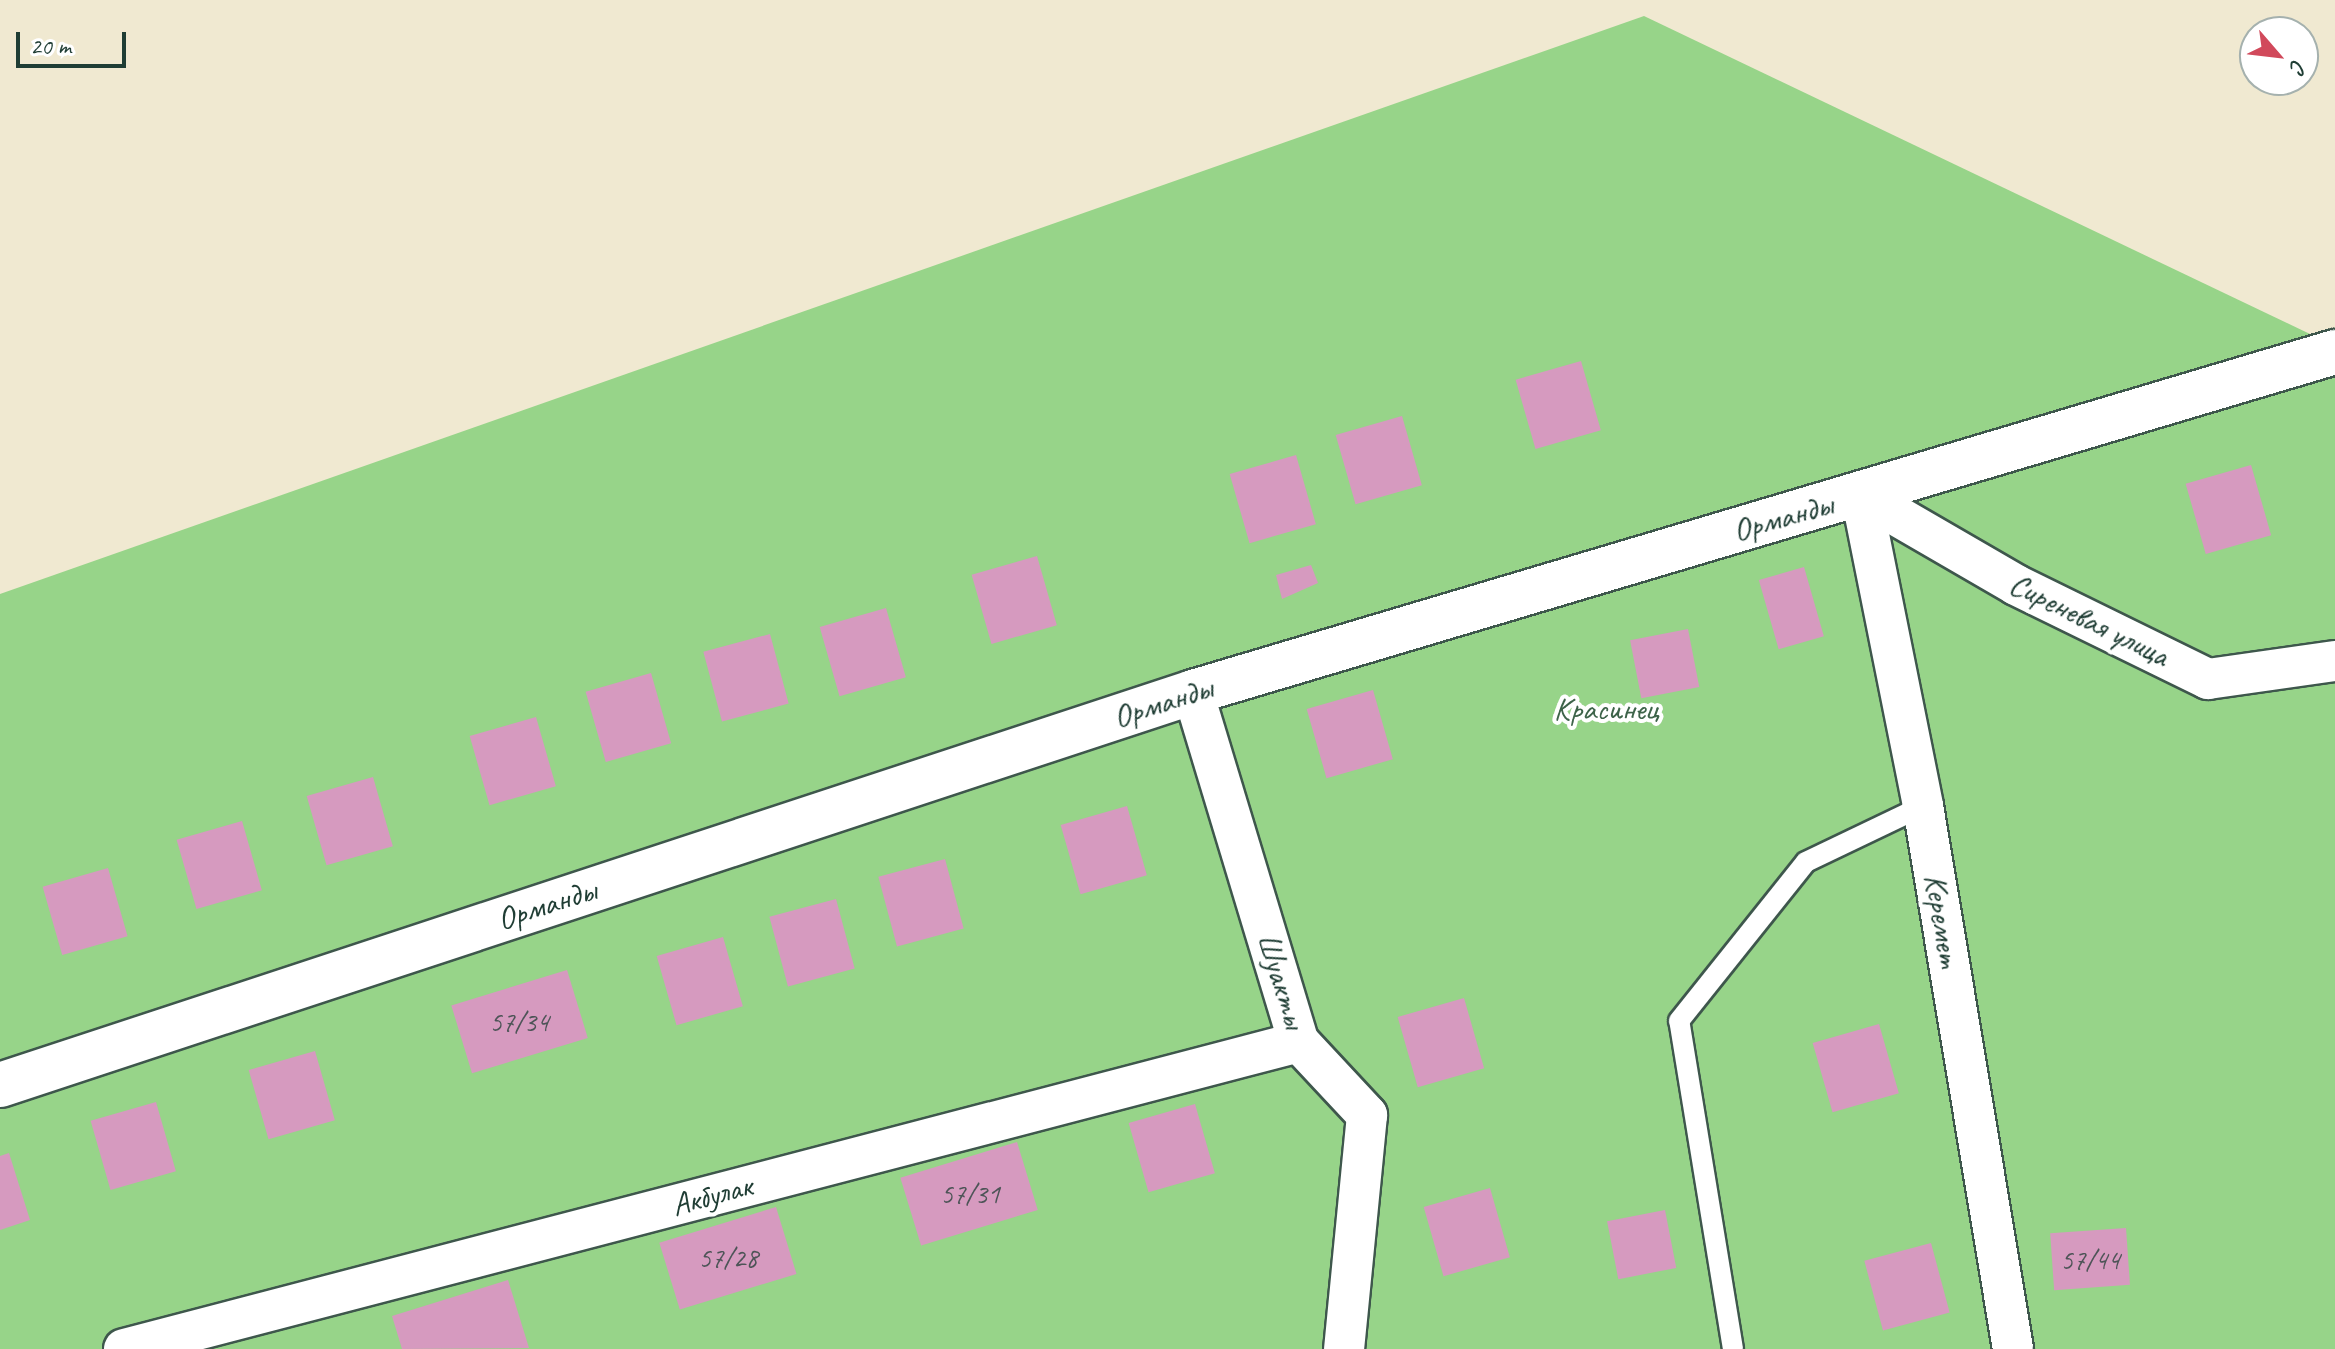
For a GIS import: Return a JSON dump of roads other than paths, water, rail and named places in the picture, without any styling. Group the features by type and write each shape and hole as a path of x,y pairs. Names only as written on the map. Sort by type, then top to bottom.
{"street":[{"name":"Орманды","path":"0,1085 1193,692 2335,352"},
{"name":"Сиреневая улица","path":"1861,495 2016,585 2208,679 2335,661"},
{"name":"Керемет","path":"1861,495 1923,806 2013,1349"},
{"name":"Шуакты","path":"1193,692 1299,1042 1367,1115 1344,1349"},
{"name":"Акбулак","path":"124,1349 1299,1042"}],"lane":[{"path":"1733,1349 1679,1021 1806,862 1923,806"}],"park label":[{"name":"Красинец","path":"1606,709"}]}
